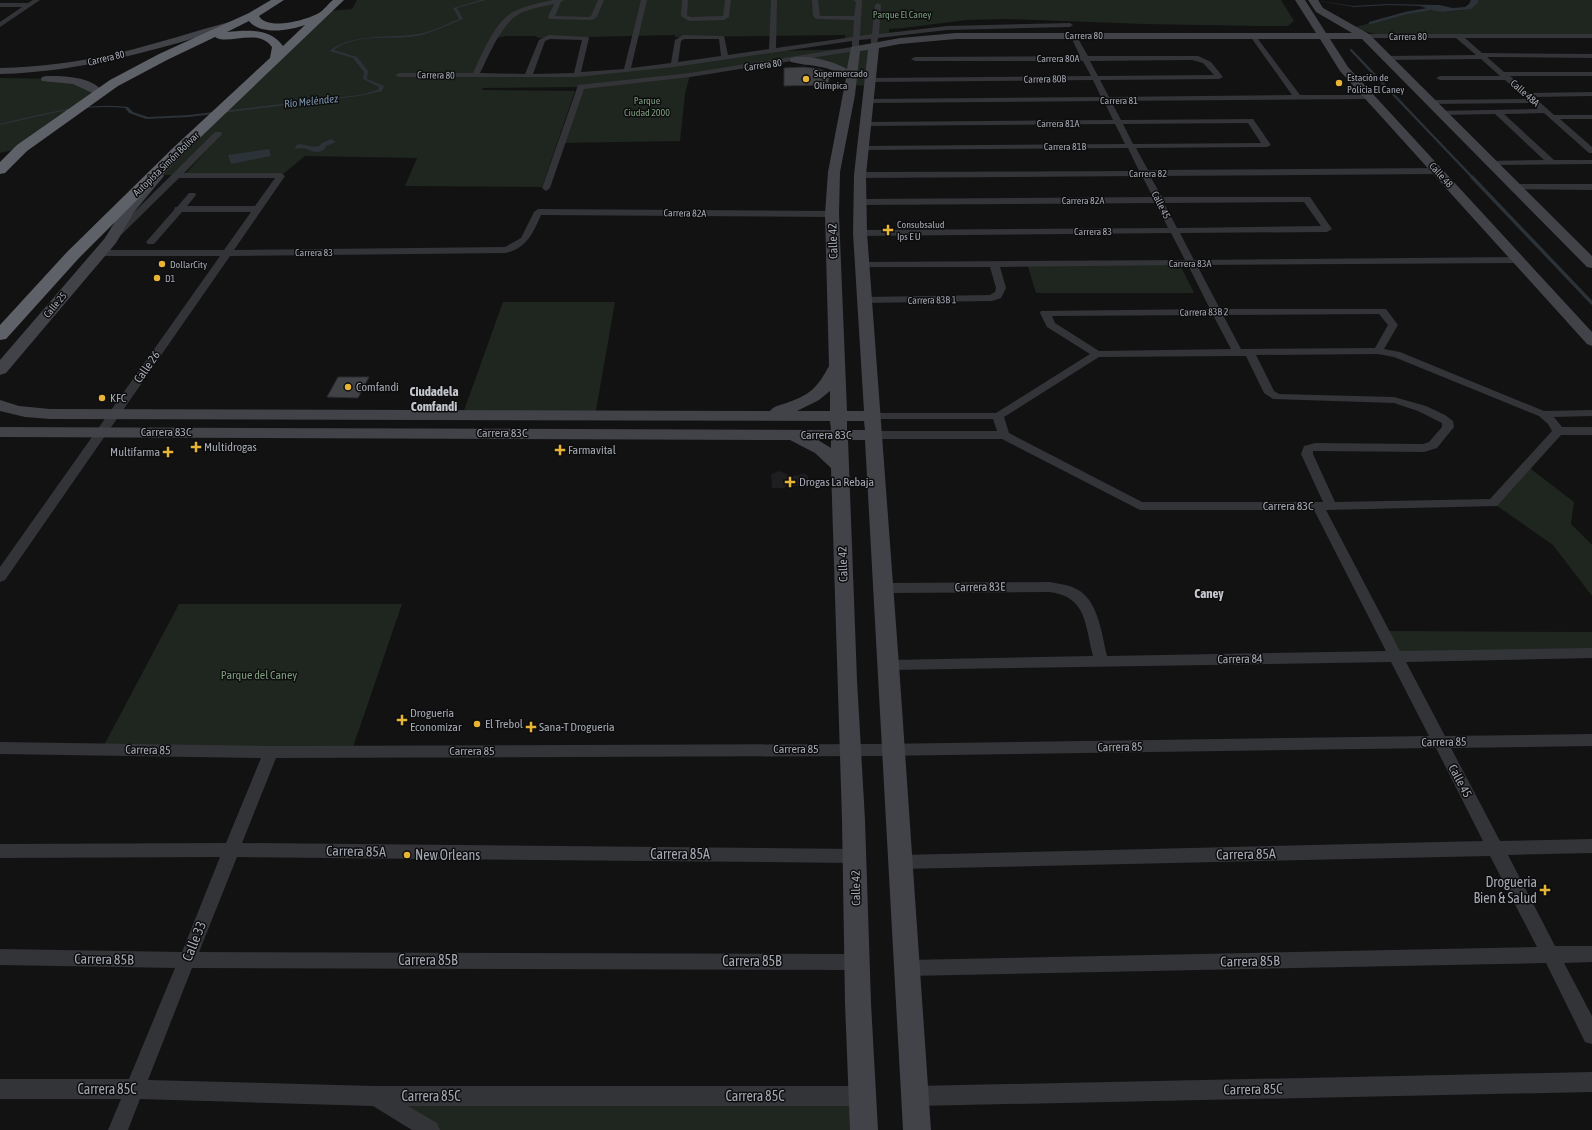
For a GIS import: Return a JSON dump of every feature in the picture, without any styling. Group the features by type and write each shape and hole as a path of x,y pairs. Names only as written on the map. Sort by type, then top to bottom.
{"highway":[{"name":"Autopista Simón Bolívar","path":"0,335 73,255 179,150 339,0"},
{"path":"276,2 257,14 254,18 255,22 268,26 294,25 312,19 327,11"},
{"path":"0,170 22,148 95,96 147,65 276,2"},
{"path":"188,45 216,36 255,34 268,37 275,42 278,49 276,59"}],"street":[{"path":"0,26 37,0"},
{"path":"560,0 551,17 552,18 593,19 601,0"},
{"path":"475,76 504,23 513,15 560,0"},
{"path":"627,71 644,0"},
{"path":"685,0 685,18 724,18 726,17 728,0"},
{"path":"772,51 774,0"},
{"path":"815,0 816,16 818,18 858,18"},
{"name":"Calle 42","path":"857,0 858,18 856,44 849,95 834,172 832,214 847,680 852,748 856,856 857,962 864,1130"},
{"name":"Calle 48","path":"1300,0 1344,69 1592,341"},
{"path":"1313,0 1319,10 1365,36 1592,264"},
{"path":"0,5 29,5"},
{"path":"878,5 860,175 860,233 889,665 917,1130"},
{"name":"Carrera 80","path":"0,71 36,70 95,61 233,24"},
{"name":"Carrera 80","path":"399,75 577,75 627,71 772,51 856,44 974,27 1070,25"},
{"path":"1287,35 1309,31 1316,27 1316,25"},
{"path":"1352,28 1384,36"},
{"name":"Carrera 80","path":"875,41 956,36 1074,35 1592,36"},
{"name":"Calle 45","path":"1074,35 1217,311 1270,393 1277,397 1394,400 1411,403 1447,421 1448,427 1433,446 1424,448 1315,447 1308,449 1306,454 1324,506 1396,656 1592,1035"},
{"path":"1253,36 1298,98"},
{"name":"Calle 48A","path":"1458,36 1592,151"},
{"path":"528,76 544,38 583,37 586,38 577,75"},
{"path":"674,65 680,38 722,38 725,57"},
{"name":"Carrera 80","path":"546,188 581,87 690,75 795,60 856,44"},
{"path":"1386,58 1592,56"},
{"name":"Carrera 80A","path":"915,59 1202,59 1208,62 1219,77"},
{"path":"795,60 814,61 830,65 843,70 851,77"},
{"path":"95,61 103,65 104,68 102,71"},
{"path":"1440,78 1592,74"},
{"path":"72,79 89,76"},
{"name":"Carrera 80B","path":"870,80 1219,77"},
{"name":"Carrera 80","path":"0,78 72,79 88,85 95,96"},
{"path":"1527,95 1592,94"},
{"name":"Carrera 81","path":"868,101 1370,97"},
{"path":"1431,102 1534,101"},
{"path":"1441,112 1546,111"},
{"path":"1497,112 1551,162"},
{"path":"1553,117 1592,117"},
{"name":"Carrera 81A","path":"866,124 1250,121 1267,145"},
{"name":"Calle 25","path":"0,370 111,240 218,134"},
{"path":"1578,139 1592,139"},
{"name":"Carrera 81B","path":"863,148 1267,145"},
{"name":"Calle 25","path":"111,240 129,210 179,150"},
{"path":"1491,163 1592,162"},
{"name":"Carrera 82","path":"860,175 1437,171"},
{"name":"Calle 26","path":"0,577 281,176 176,175"},
{"path":"1516,187 1592,187"},
{"path":"151,242 178,209 192,195"},
{"name":"Carrera 82A","path":"859,202 1307,199 1326,229"},
{"path":"178,209 258,209"},
{"name":"Carrera 82A","path":"525,240 538,212 832,214"},
{"name":"Carrera 83","path":"860,233 1326,229"},
{"name":"Carrera 83","path":"100,253 506,250 525,240"},
{"name":"Carrera 83A","path":"862,265 1518,260"},
{"name":"Carrera 83B 1","path":"864,300 984,299 999,296 1002,293 1002,288 994,264"},
{"name":"Carrera 83B 2","path":"1097,354 1051,325 1045,314 1217,311 1382,311 1393,325 1378,351"},
{"path":"1004,435 998,416 1097,354 1378,351 1396,354 1542,414 1553,422 1558,431 1592,431"},
{"path":"745,416 776,412 790,408 809,399 824,389 833,376 837,363"},
{"name":"Carrera 83C","path":"0,405 12,410 28,413 440,416 745,416 839,425 873,435 1004,435 1140,506 1324,506 1493,503 1558,431"},
{"path":"1542,414 1592,413"},
{"path":"432,433 441,430 447,425 446,419 440,416"},
{"path":"502,434 496,431 494,425 500,419 507,416"},
{"name":"Carrera 83C","path":"0,432 776,435 839,425 872,416 998,416"},
{"path":"776,435 796,438 815,445 830,455 840,468"},
{"name":"Carrera 83E","path":"884,588 1063,588 1075,593 1083,600 1088,609 1101,662"},
{"name":"Carrera 84","path":"889,665 1592,653"},
{"name":"Carrera 85","path":"0,748 271,752 852,748 894,750 1592,740"},
{"name":"Calle 33","path":"118,1130 271,752"},
{"name":"Carrera 85A","path":"901,862 1592,846"},
{"name":"Carrera 85A","path":"0,851 231,850 856,856"},
{"name":"Carrera 85B","path":"907,968 1592,954"},
{"name":"Carrera 85B","path":"0,957 187,960 857,962"},
{"name":"Carrera 85C","path":"915,1096 1592,1082"},
{"name":"Carrera 85C","path":"0,1089 134,1089 375,1096 862,1096"},
{"path":"375,1096 430,1130"}],"shaded area":[{"name":"Drogas La Rebaja","path":"779,471 792,476 804,473 808,476 810,487 785,486 785,488 772,488 771,474"}],"green space":[{"path":"357,0 1281,0 1294,21 1288,26 1260,26 1143,24 1007,19 966,20 889,29 889,35 845,41 845,35 675,37 675,35 544,38 535,36 506,36 496,38 475,75 528,76 627,71 772,51 855,49 874,46 870,86 850,85 843,70 795,60 690,75 685,94 680,141 561,143 580,87 482,88 483,90 575,91 542,187 405,186 417,158 305,156 282,175 184,175 209,148 182,175 159,175 327,11 352,9"},
{"path":"1478,0 1592,0 1592,36 1375,34 1352,28 1406,13 1429,9 1443,12 1463,10 1478,3"},
{"path":"0,78 72,79 99,93 22,148 0,153"},
{"path":"1179,263 1194,293 1036,293 1027,264"},
{"path":"503,302 615,302 595,416 462,416"},
{"path":"1527,466 1574,502 1571,524 1592,545 1592,596 1553,545 1493,503"},
{"name":"Parque del Caney","path":"179,604 402,604 353,747 103,747"},
{"path":"1382,631 1592,632 1592,653 1395,656"},
{"path":"375,1096 863,1096 864,1130 430,1130"}],"water":[{"name":"Río Meléndez","path":"480,0 486,0 457,8 463,19 422,35 400,38 365,39 344,44 334,50 357,57 368,71 367,79 384,86 382,91 359,96 189,117 146,119 129,113 125,108 93,107 46,114 0,125 48,113 96,106 128,107 133,112 148,117 189,115 359,95 378,90 379,87 363,79 364,72 353,58 329,51 350,41 372,37 428,32 459,19 453,8"},
{"path":"1313,0 1353,6 1387,4 1439,5 1453,8 1465,7 1471,0 1478,0 1478,3 1471,9 1443,12 1420,6 1389,5 1354,7"},
{"path":"331,139 336,142 326,146 325,149 320,152 313,152 305,148 294,148 298,144 313,147 319,146"},
{"path":"269,149 271,156 231,164 228,155"}],"building":[{"name":"Supermercado Olímpica","path":"804,67 819,69 830,73 828,85 784,86 784,68"},
{"name":"Comfandi","path":"338,377 369,377 358,398 327,397"}],"waterway":[{"path":"1370,23 1406,13 1429,9"},
{"path":"1351,50 1473,178"},
{"path":"1472,177 1592,303"}],"place":[{"name":"Supermercado Olímpica","path":"806,79"},
{"name":"Estación de Policía El Caney","path":"1339,83"},
{"name":"Consubsalud Ips E U","path":"888,230"},
{"name":"DollarCity","path":"162,264"},
{"name":"D1","path":"157,278"},
{"name":"Comfandi","path":"348,387"},
{"name":"KFC","path":"102,398"},
{"name":"Multidrogas","path":"196,447"},
{"name":"Farmavital","path":"560,450"},
{"name":"Multifarma","path":"168,452"},
{"name":"Drogas La Rebaja","path":"790,482"},
{"name":"Droguería Economizar","path":"402,720"},
{"name":"El Trebol","path":"477,724"},
{"name":"Sana-T Drogueria","path":"531,727"},
{"name":"New Orleans","path":"407,855"},
{"name":"Drogueria Bien & Salud","path":"1545,890"}],"district":[{"name":"Ciudadela Comfandi","path":"434,398"},
{"name":"Caney","path":"1209,593"}],"park label":[{"name":"Parque El Caney","path":"902,14"},
{"name":"Parque Ciudad 2000","path":"647,106"}]}
